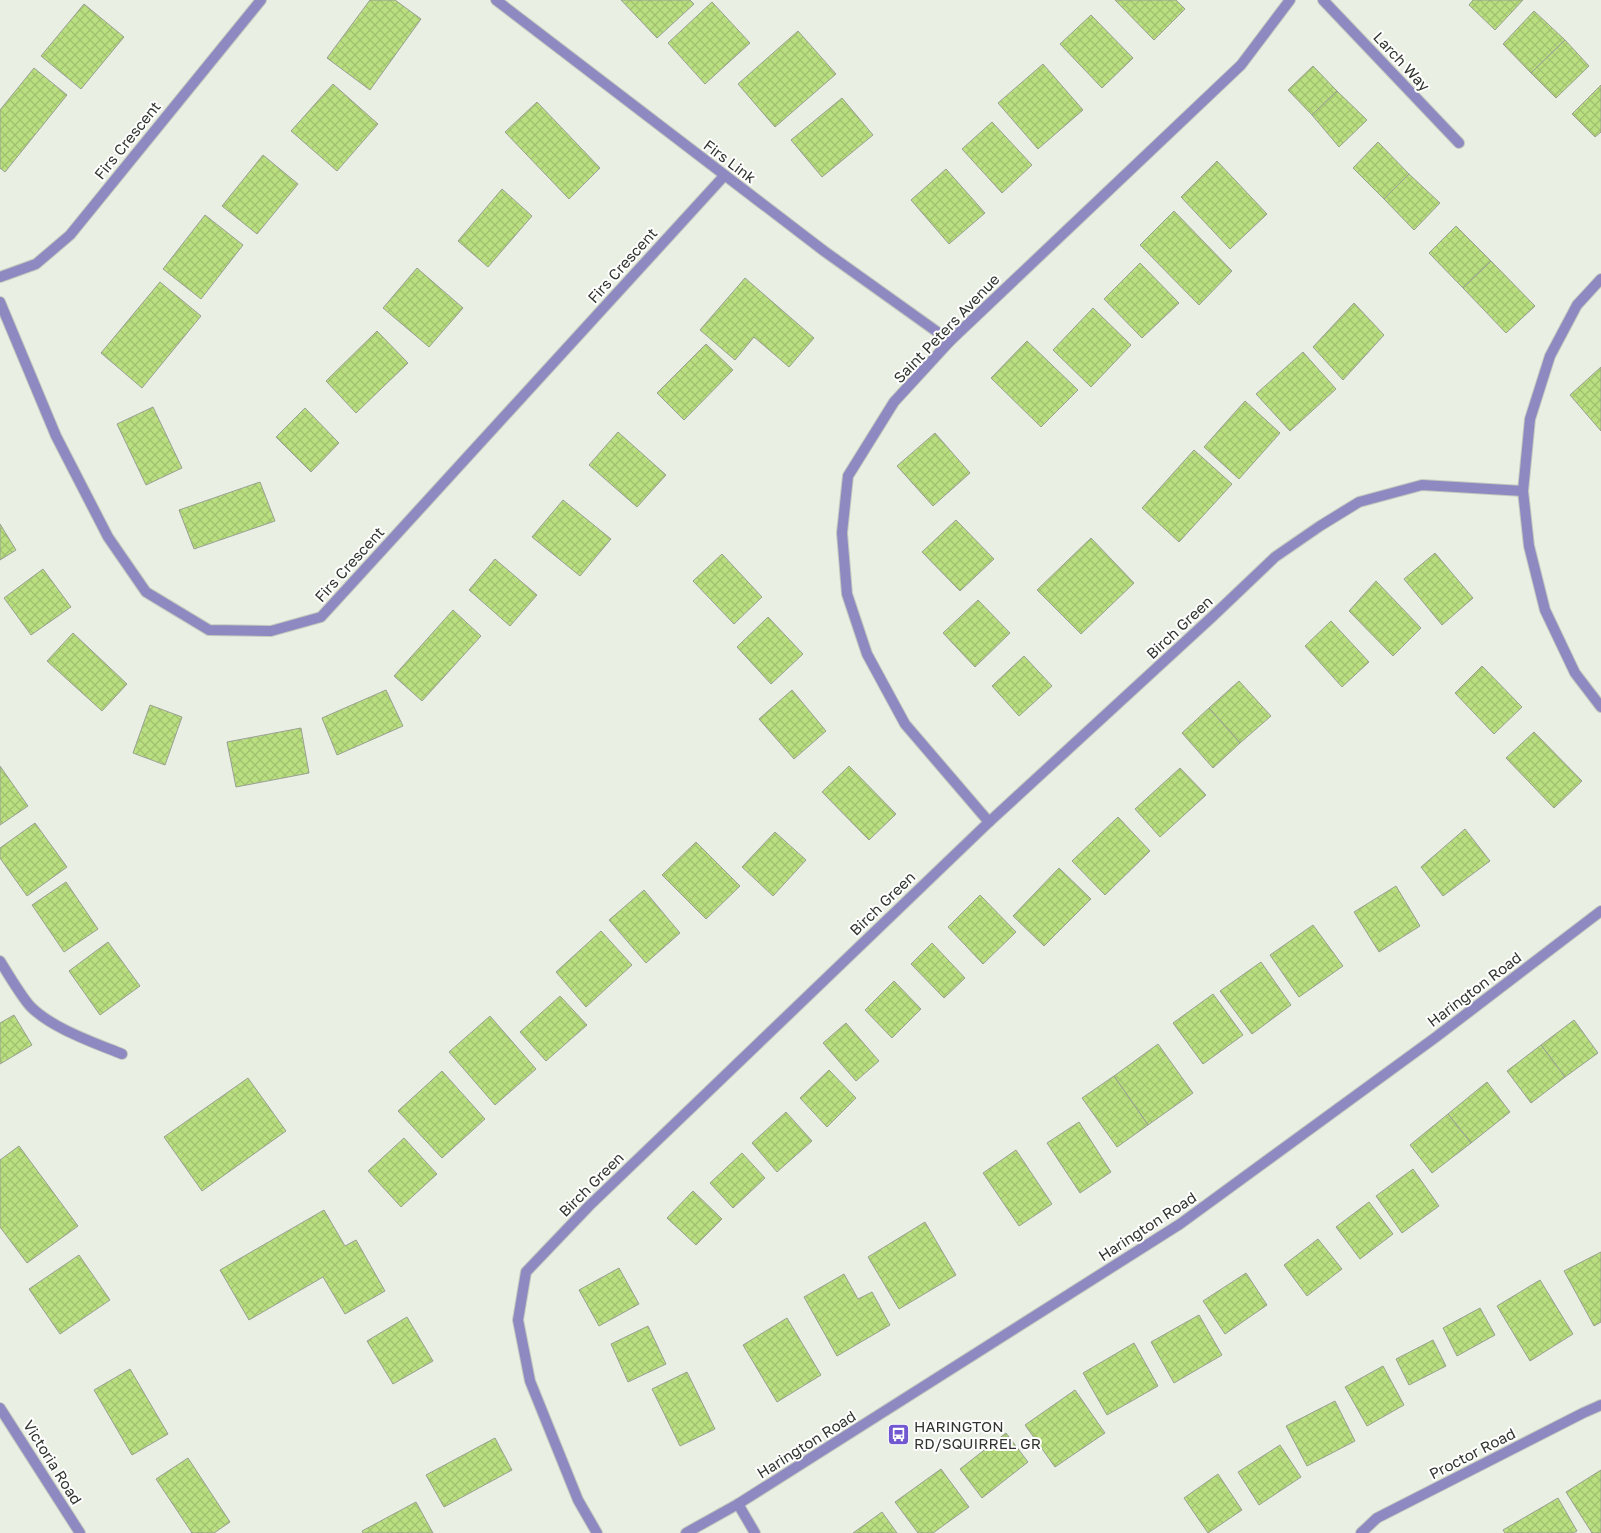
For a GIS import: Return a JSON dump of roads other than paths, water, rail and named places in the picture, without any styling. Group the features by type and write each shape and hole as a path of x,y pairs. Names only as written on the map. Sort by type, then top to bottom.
{"street":[{"name":"Firs Crescent","path":"0,277 36,264 70,236 261,0"},
{"name":"Firs Link","path":"496,0 724,176 824,251 950,341"},
{"name":"Saint Peters Avenue","path":"989,822 906,724 867,654 847,594 842,533 848,476 894,402 950,341 1241,65 1290,0"},
{"name":"Larch Way","path":"1324,0 1459,142"},
{"name":"Firs Crescent","path":"0,302 56,436 108,538 146,592 208,630 271,630 321,617 724,176"},
{"path":"1601,278 1577,305 1550,356 1530,419 1523,491 1529,546 1546,610 1575,673 1601,707"},
{"name":"Birch Green","path":"597,1533 578,1500 530,1381 518,1320 526,1272 589,1206 989,822 1205,624 1275,557 1359,502 1422,485 1523,491"},
{"name":"Harington Road","path":"686,1533 738,1504 1180,1224 1436,1037 1601,911"},
{"path":"2,967 29,1005 43,1018 122,1054"},
{"name":"Proctor Road","path":"1361,1533 1377,1518 1583,1413 1601,1406"},
{"name":"Victoria Road","path":"0,1408 80,1533"},
{"path":"738,1504 755,1533"}],"place":[{"name":"HARINGTON RD/SQUIRREL GR","path":"898,1435"}]}
